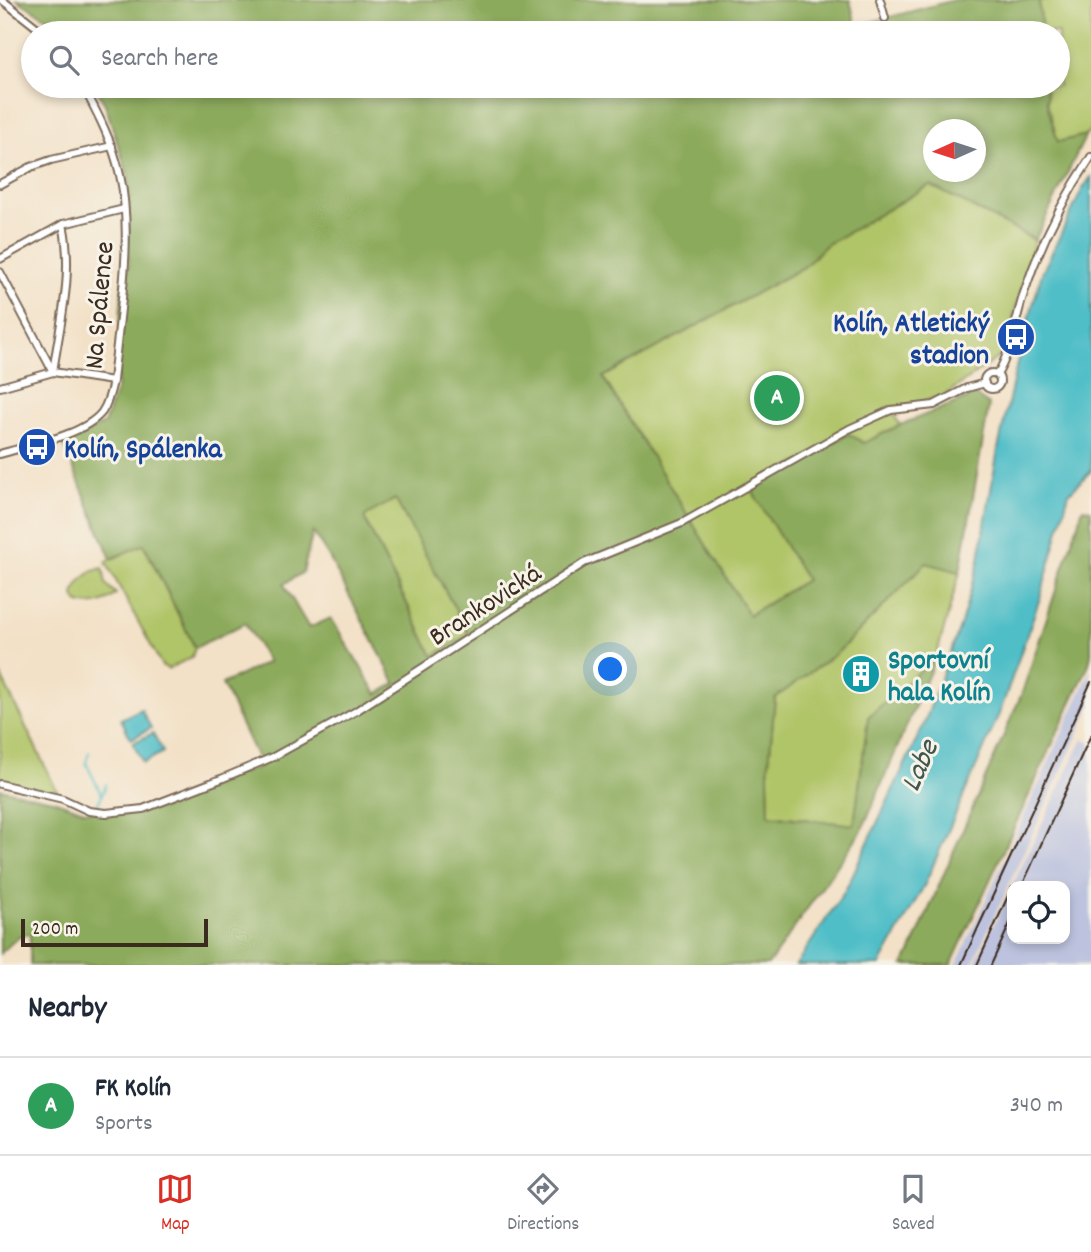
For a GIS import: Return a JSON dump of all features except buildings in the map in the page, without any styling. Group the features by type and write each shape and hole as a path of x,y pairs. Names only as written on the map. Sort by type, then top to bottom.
{"street":[{"path":"2,0 29,21"},
{"path":"880,0 885,18"},
{"name":"Na Spálence","path":"0,454 55,438 83,426 101,412 110,395 125,251 124,209 121,177 112,146 88,98"},
{"path":"0,184 31,167 51,160 112,146"},
{"path":"997,375 1007,358 1023,296 1044,240 1091,157"},
{"path":"0,259 63,224 124,209"},
{"path":"53,372 68,265 68,246 63,224"},
{"path":"0,272 53,372"},
{"path":"0,387 53,372 113,381"},
{"name":"Brankovická","path":"989,374 997,375 1001,381 998,388 990,389 985,383 989,374"},
{"name":"Brankovická","path":"0,784 63,799 89,811 106,813 144,809 221,779 273,757 356,711 584,563 682,523 849,429 891,410 934,405 967,388 985,383"}],"shaded area":[{"path":"1091,670 1091,706 1011,881 1007,881 1007,889 972,965 956,965"},
{"path":"1083,739 1091,742 1091,965 974,965 1007,896 1007,944 1070,944 1070,881 1014,881"}],"green space":[{"path":"17,0 850,0 855,21 52,21"},
{"path":"954,0 1039,0 1041,21 875,21"},
{"path":"1039,0 1091,0 1091,130 1086,135 1058,142 1047,98 1070,98 1070,21 1041,21"},
{"path":"101,98 1047,98 1058,142 1086,135 1035,240 930,185 826,245 804,267 603,377 749,615 806,580 751,489 849,434 864,443 900,425 975,395 989,405 960,572 926,563 838,652 775,698 768,774 769,815 854,825 868,717 936,657 862,830 768,965 30,965 30,934 19,936 0,954 0,789 53,800 85,811 140,812 261,766 222,684 268,662 245,623 195,648 144,544 111,559 63,443 104,424 117,388 122,280 129,266 128,176","holes":["395,499 469,634 433,656 365,516","313,532 396,684 377,694 331,618 309,628 285,587 284,584 303,572"]},
{"path":"930,185 1035,240 1003,354 945,395 892,411 900,425 864,443 806,580 748,615 603,377 804,267 826,245"},
{"path":"396,499 469,635 433,656 364,516"},
{"path":"1083,508 1091,510 1089,664 951,965 903,965 1022,693"},
{"path":"143,544 195,648 192,657 168,669 162,666 106,562"},
{"path":"926,563 960,572 936,657 869,717 854,825 769,815 768,774 775,698 838,652"},
{"path":"103,568 106,584 116,594 98,604 77,602 74,596 80,582 93,571"},
{"path":"0,674 58,793 0,781"}],"water":[{"name":"Labe","path":"1091,177 1091,471 1069,493 1041,595 1000,712 925,884 880,965 796,965 846,889 924,724 961,624 978,565 998,449 1020,350 1042,273 1082,190"},
{"path":"141,709 151,728 131,739 121,719"},
{"path":"153,733 163,752 143,763 133,743"}],"waterway":[{"path":"89,752 86,763 102,795 96,808"},
{"path":"103,793 106,784"}],"railway":[{"path":"961,965 1091,682"},
{"path":"1024,881 1091,735"},
{"path":"977,965 1007,898"},
{"path":"991,965 1007,930"}],"place":[{"name":"Kolín, Atletický stadion","path":"1016,337"},
{"name":"FK Kolín","path":"777,398"},
{"name":"Kolín, Spálenka","path":"37,447"},
{"name":"Sportovní hala Kolín","path":"861,674"}]}
